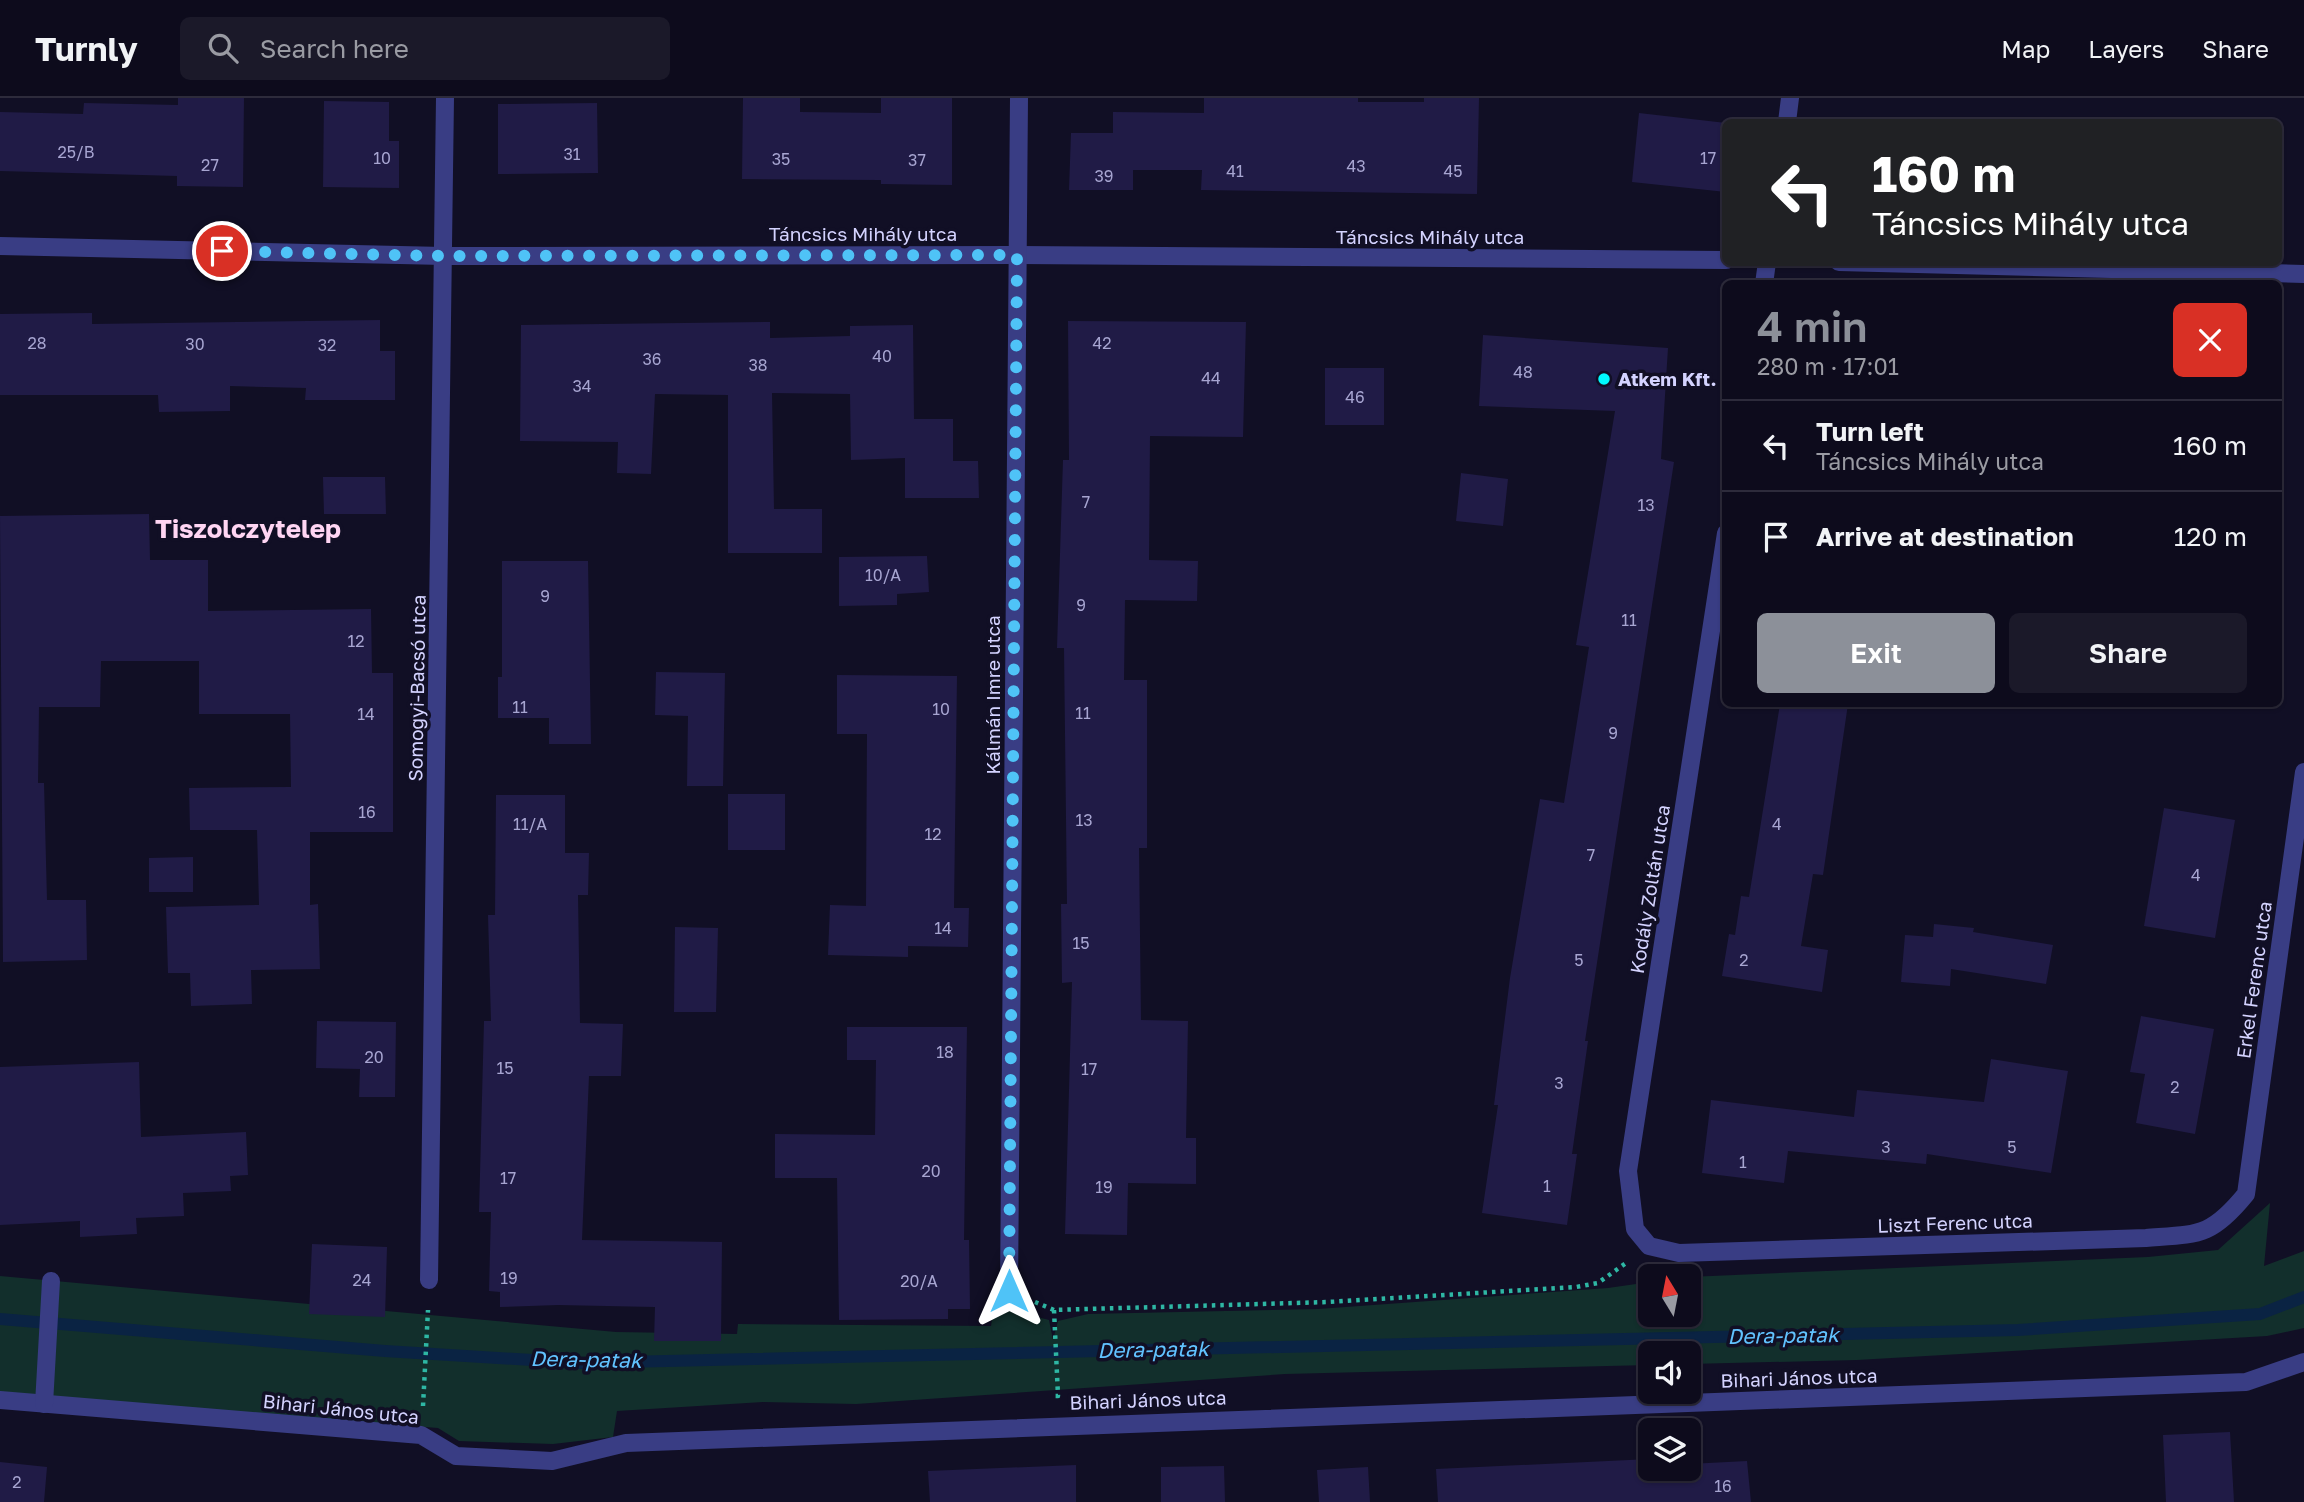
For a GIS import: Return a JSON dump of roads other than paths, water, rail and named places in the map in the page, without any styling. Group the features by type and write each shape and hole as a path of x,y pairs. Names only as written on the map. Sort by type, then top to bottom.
{"street":[{"name":"Somogyi-Bacsó utca","path":"429,1280 445,98"},
{"name":"Kálmán Imre utca","path":"1009,1291 1019,98"},
{"path":"1787,119 1790,98"},
{"name":"Táncsics Mihály utca","path":"0,246 444,256 1017,255 1722,260"},
{"path":"1994,266 2304,274"},
{"name":"Kodály Zoltán utca","path":"1649,1246 1635,1229 1628,1171 1722,559"},
{"name":"Erkel Ferenc utca","path":"2246,1194 2304,772"},
{"name":"Liszt Ferenc utca","path":"1649,1246 1679,1252 2169,1237 2204,1233 2227,1218 2246,1194"},
{"path":"44,1404 51,1281"},
{"name":"Bihari János utca","path":"0,1400 421,1435 456,1457 552,1461 626,1443 2246,1382 2304,1362"}],"waterway":[{"name":"Dera-patak","path":"0,1319 385,1351 580,1363 2018,1330 2260,1314 2304,1297"}],"place":[{"name":"Atkem Kft.","path":"1604,379"}],"district":[{"name":"Tiszolczytelep","path":"248,529"}]}
